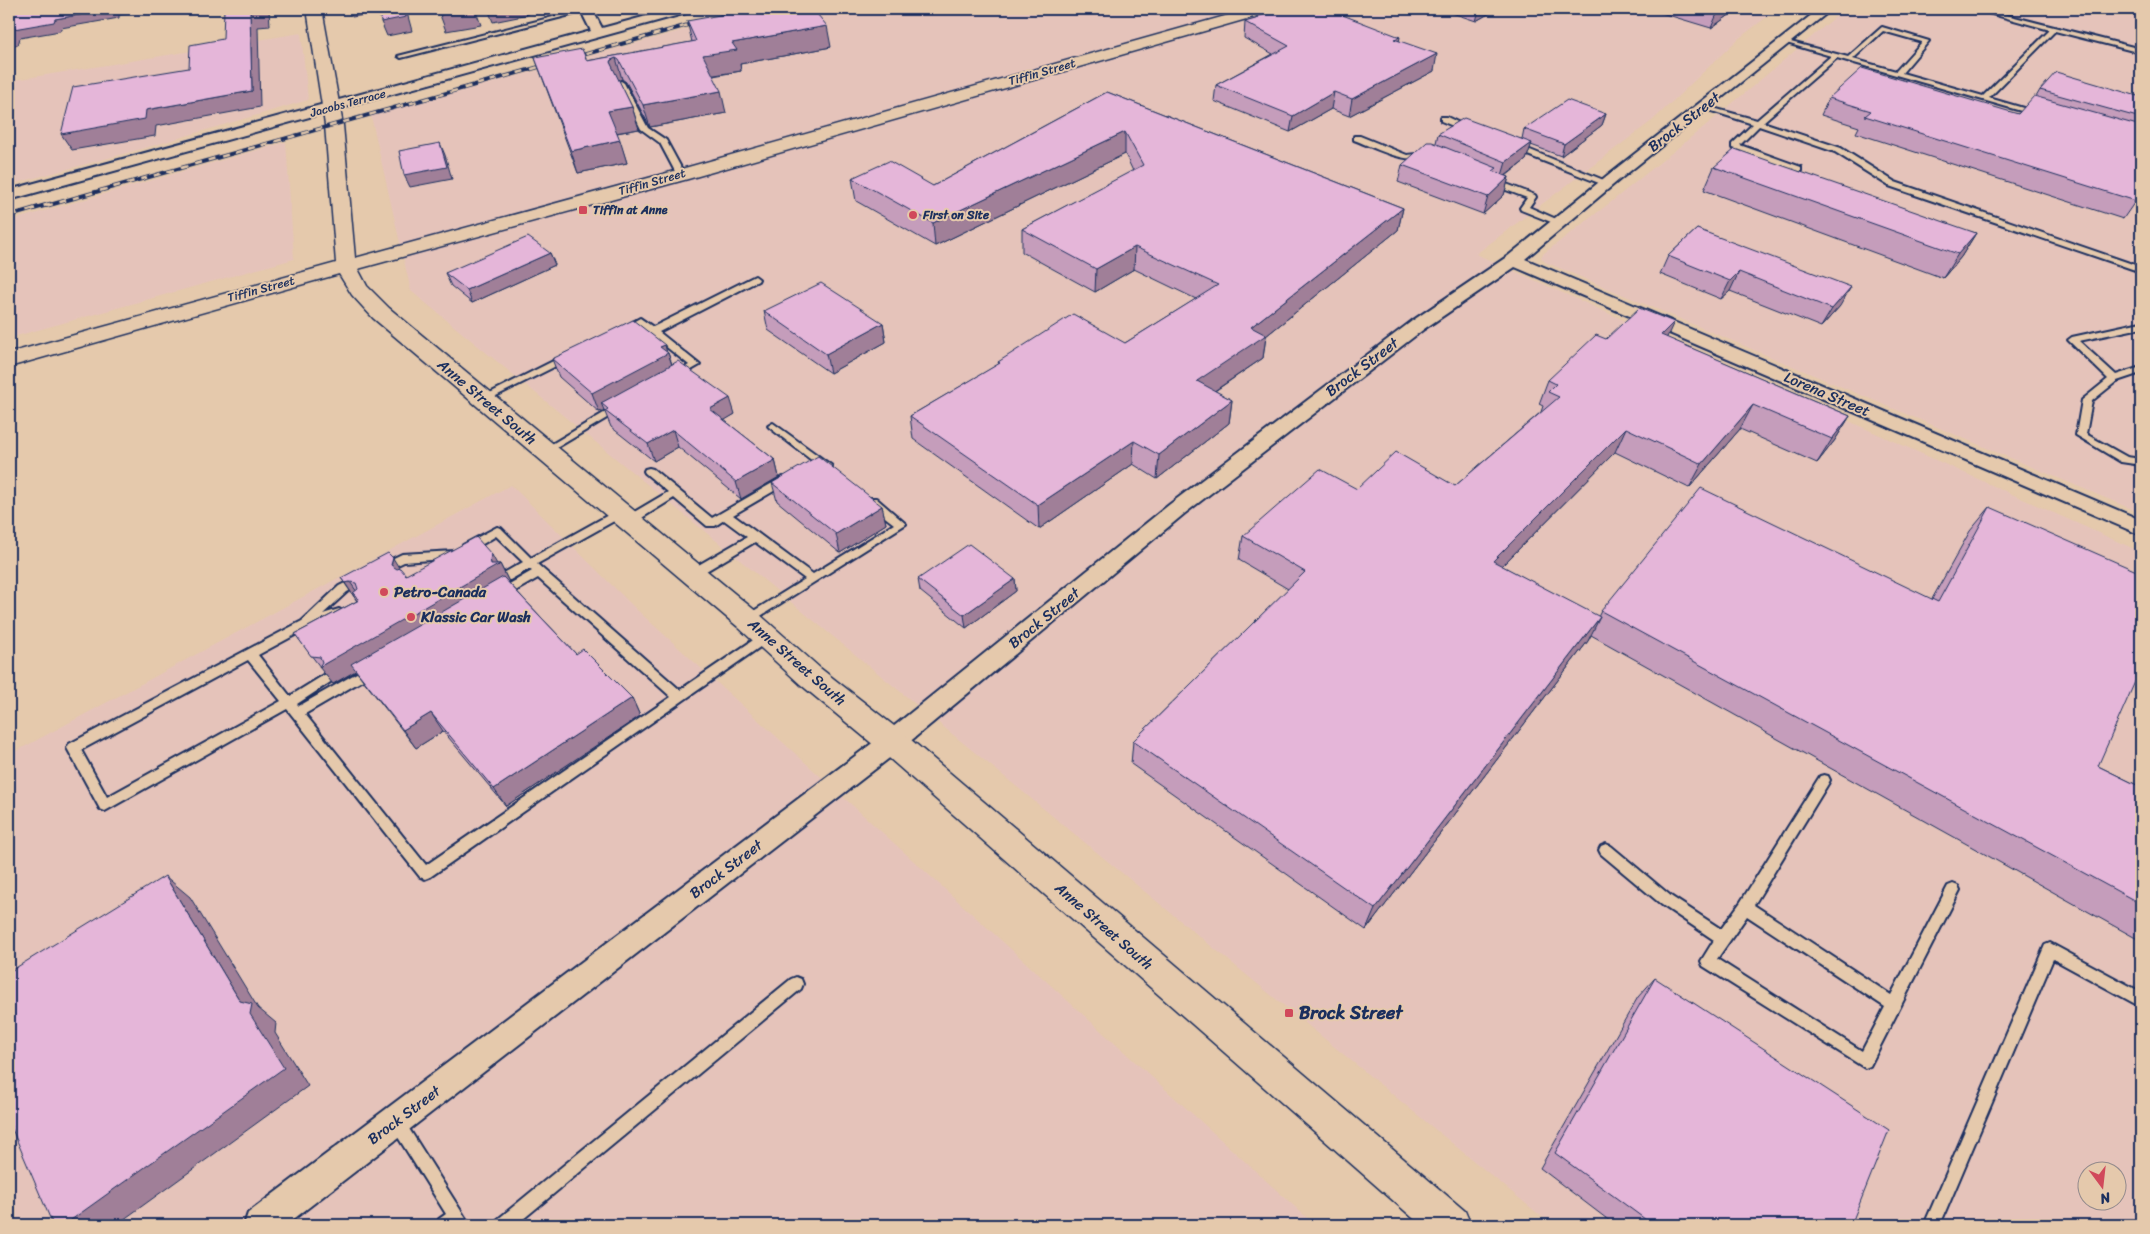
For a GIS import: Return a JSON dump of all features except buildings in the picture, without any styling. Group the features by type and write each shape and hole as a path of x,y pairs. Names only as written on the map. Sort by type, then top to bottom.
{"street":[{"name":"Anne Street South","path":"314,9 331,108 346,267 351,283 381,313 748,620 810,676 892,742 1450,1225"},
{"name":"Jacobs Terrace","path":"9,195 686,9"},
{"name":"Tiffin Street","path":"9,360 287,281 346,267 681,174 1266,9"},
{"name":"Brock Street","path":"260,1225 892,742 1177,509 1418,325 1514,260 1607,183 1826,9"},
{"path":"587,10 598,33"},
{"name":"Lorena Street","path":"1514,260 2141,528"}],"lane":[{"path":"1977,9 2141,51"},
{"path":"401,56 587,10"},
{"path":"1848,60 1882,29 1926,41 1897,74"},
{"path":"1984,99 2054,29"},
{"path":"1785,41 2040,114"},
{"path":"1798,169 1734,146 1835,56"},
{"path":"622,83 645,129 663,142 681,174"},
{"path":"1702,107 1758,123 1838,150 1892,184 2141,270"},
{"path":"1444,120 1478,133"},
{"path":"1357,138 1406,156 1429,155 1437,159"},
{"path":"1504,143 1607,183"},
{"path":"1489,180 1532,198 1524,208 1559,222"},
{"path":"653,331 755,278"},
{"path":"614,334 640,321 695,364 669,379"},
{"path":"2114,379 2072,340 2141,325"},
{"path":"483,399 579,351"},
{"path":"2141,370 2114,379 2087,400 2081,435 2125,460 2141,462"},
{"path":"545,451 627,403"},
{"path":"773,426 814,462 833,472"},
{"path":"648,471 711,523 793,475"},
{"path":"506,577 530,563 674,493"},
{"path":"748,620 812,578 901,524 863,495"},
{"path":"725,515 812,578"},
{"path":"431,568 498,532 539,572 679,697"},
{"path":"692,574 755,537"},
{"path":"304,625 343,589 402,558 454,555"},
{"path":"488,602 539,572"},
{"path":"328,678 290,702 105,806 73,748 304,625 353,608"},
{"path":"250,654 299,712 425,873 766,637"},
{"path":"299,712 384,662"},
{"path":"1824,780 1746,907 1708,961 1865,1061 1953,890"},
{"path":"1606,850 1667,900 1723,938"},
{"path":"1746,907 1894,1004"},
{"path":"1932,1225 2050,950 2141,1000"},
{"path":"504,1225 796,984"},
{"path":"396,1121 454,1222"}],"shaded area":[{"path":"760,9 1777,9 1738,39 1653,120 1476,254 2141,552 2141,1225 1552,1225 411,291 371,116"},
{"path":"1845,9 2141,9 2141,513 1545,262 1541,257 1716,117"},
{"path":"301,33 308,100 145,148 9,185 9,81"},
{"path":"286,142 294,259 9,338 9,221"},
{"path":"511,485 637,610 1315,1225 9,1225 9,755"}],"railway":[{"path":"721,16 747,9"},
{"path":"572,58 702,21"},
{"path":"46,206 553,63"},
{"path":"9,216 50,204"}],"place":[{"name":"Tiffin at Anne","path":"583,210"},
{"name":"First on Site","path":"913,215"},
{"name":"Petro-Canada","path":"384,592"},
{"name":"Klassic Car Wash","path":"411,617"},
{"name":"Brock Street","path":"1289,1013"}]}
